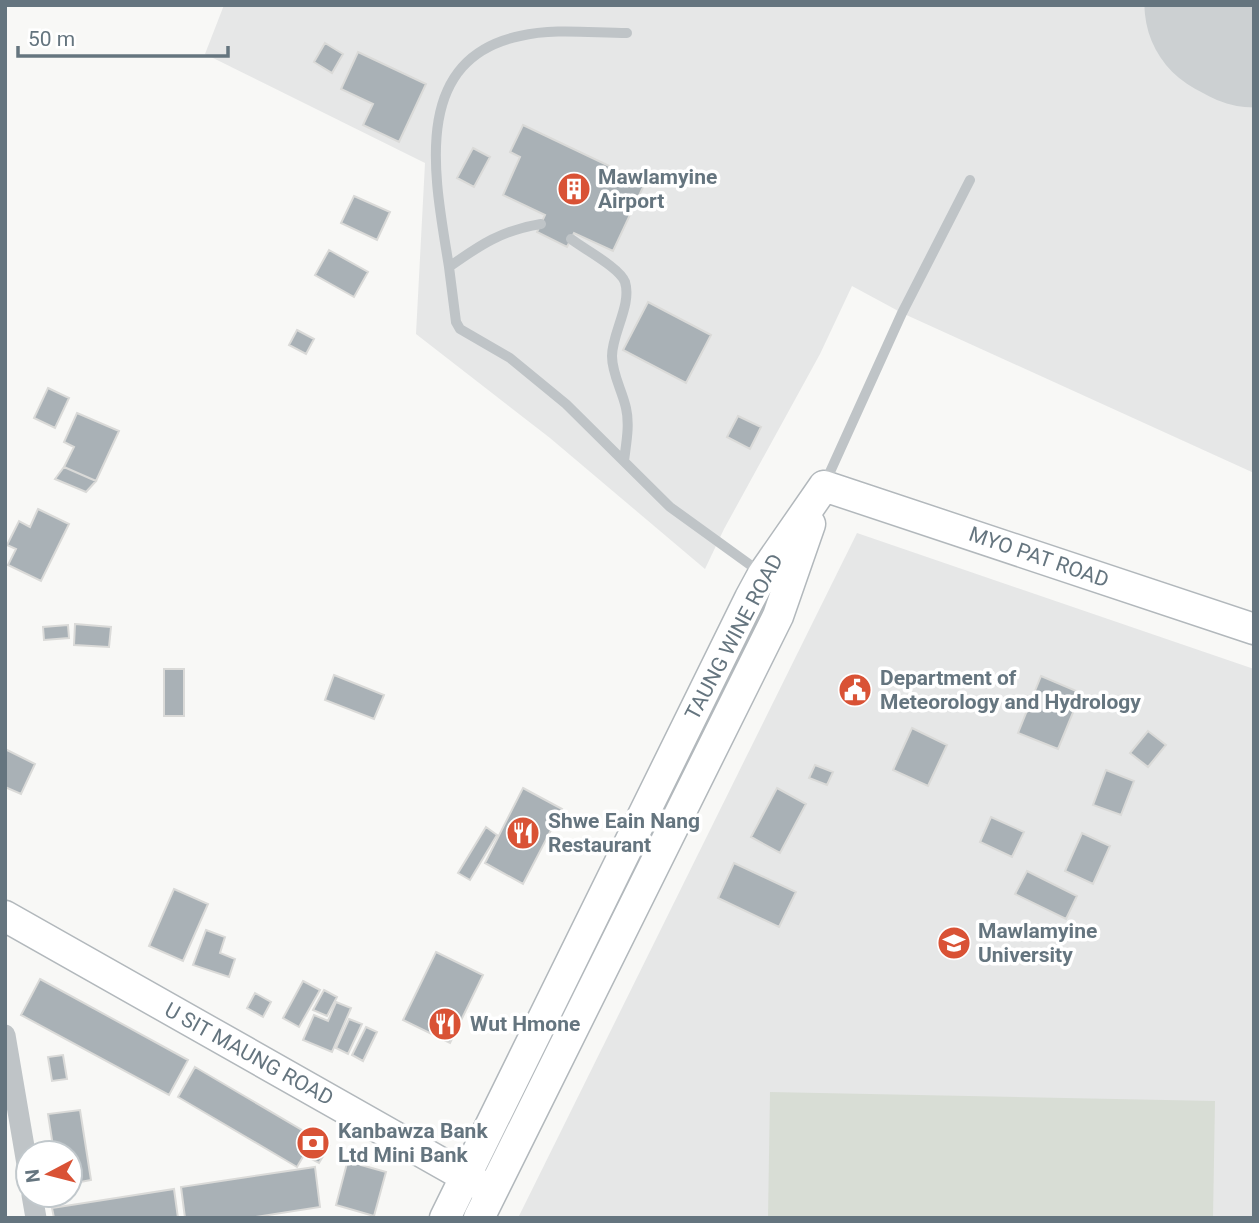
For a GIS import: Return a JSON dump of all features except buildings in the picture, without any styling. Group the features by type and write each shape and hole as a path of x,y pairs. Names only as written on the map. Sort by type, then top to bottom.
{"main road":[{"name":"TAUNG WINE ROAD","path":"445,1218 479,1184 778,616 775,581 824,486"},
{"name":"MYO PAT ROAD","path":"824,486 1254,629"},
{"name":"U SIT MAUNG ROAD","path":"5,916 479,1184"},
{"name":"TAUNG WINE ROAD","path":"479,1184 479,1218"}],"street":[{"path":"5,1035 23,1139"}],"lane":[{"path":"627,33 562,32 521,35 492,44 470,57 447,87 438,114 435,153 456,322 460,329 510,358 566,404 670,507 775,581"},
{"path":"824,486 902,313 970,180"},
{"path":"449,267 484,242 520,227 541,224"},
{"path":"571,239 620,274 626,284 612,355 615,375 626,409 628,428 624,461"}],"shaded area":[{"name":"Mawlamyine Airport","path":"224,5 1254,5 1254,473 902,313 852,286 820,354 724,529 705,569 550,438 416,334 425,163 205,54"},
{"name":"Mawlamyine University","path":"857,533 1254,669 1254,1218 518,1218"},
{"path":"770,1092 1215,1101 1213,1218 768,1218"}],"runway":[{"path":"1239,5 1254,13"}],"place":[{"name":"Mawlamyine Airport","path":"574,189"},
{"name":"Department of Meteorology and Hydrology","path":"855,690"},
{"name":"Shwe Eain Nang Restaurant","path":"523,833"},
{"name":"Mawlamyine University","path":"954,943"},
{"name":"Wut Hmone","path":"445,1024"},
{"name":"Kanbawza Bank Ltd Mini Bank","path":"313,1143"}]}
